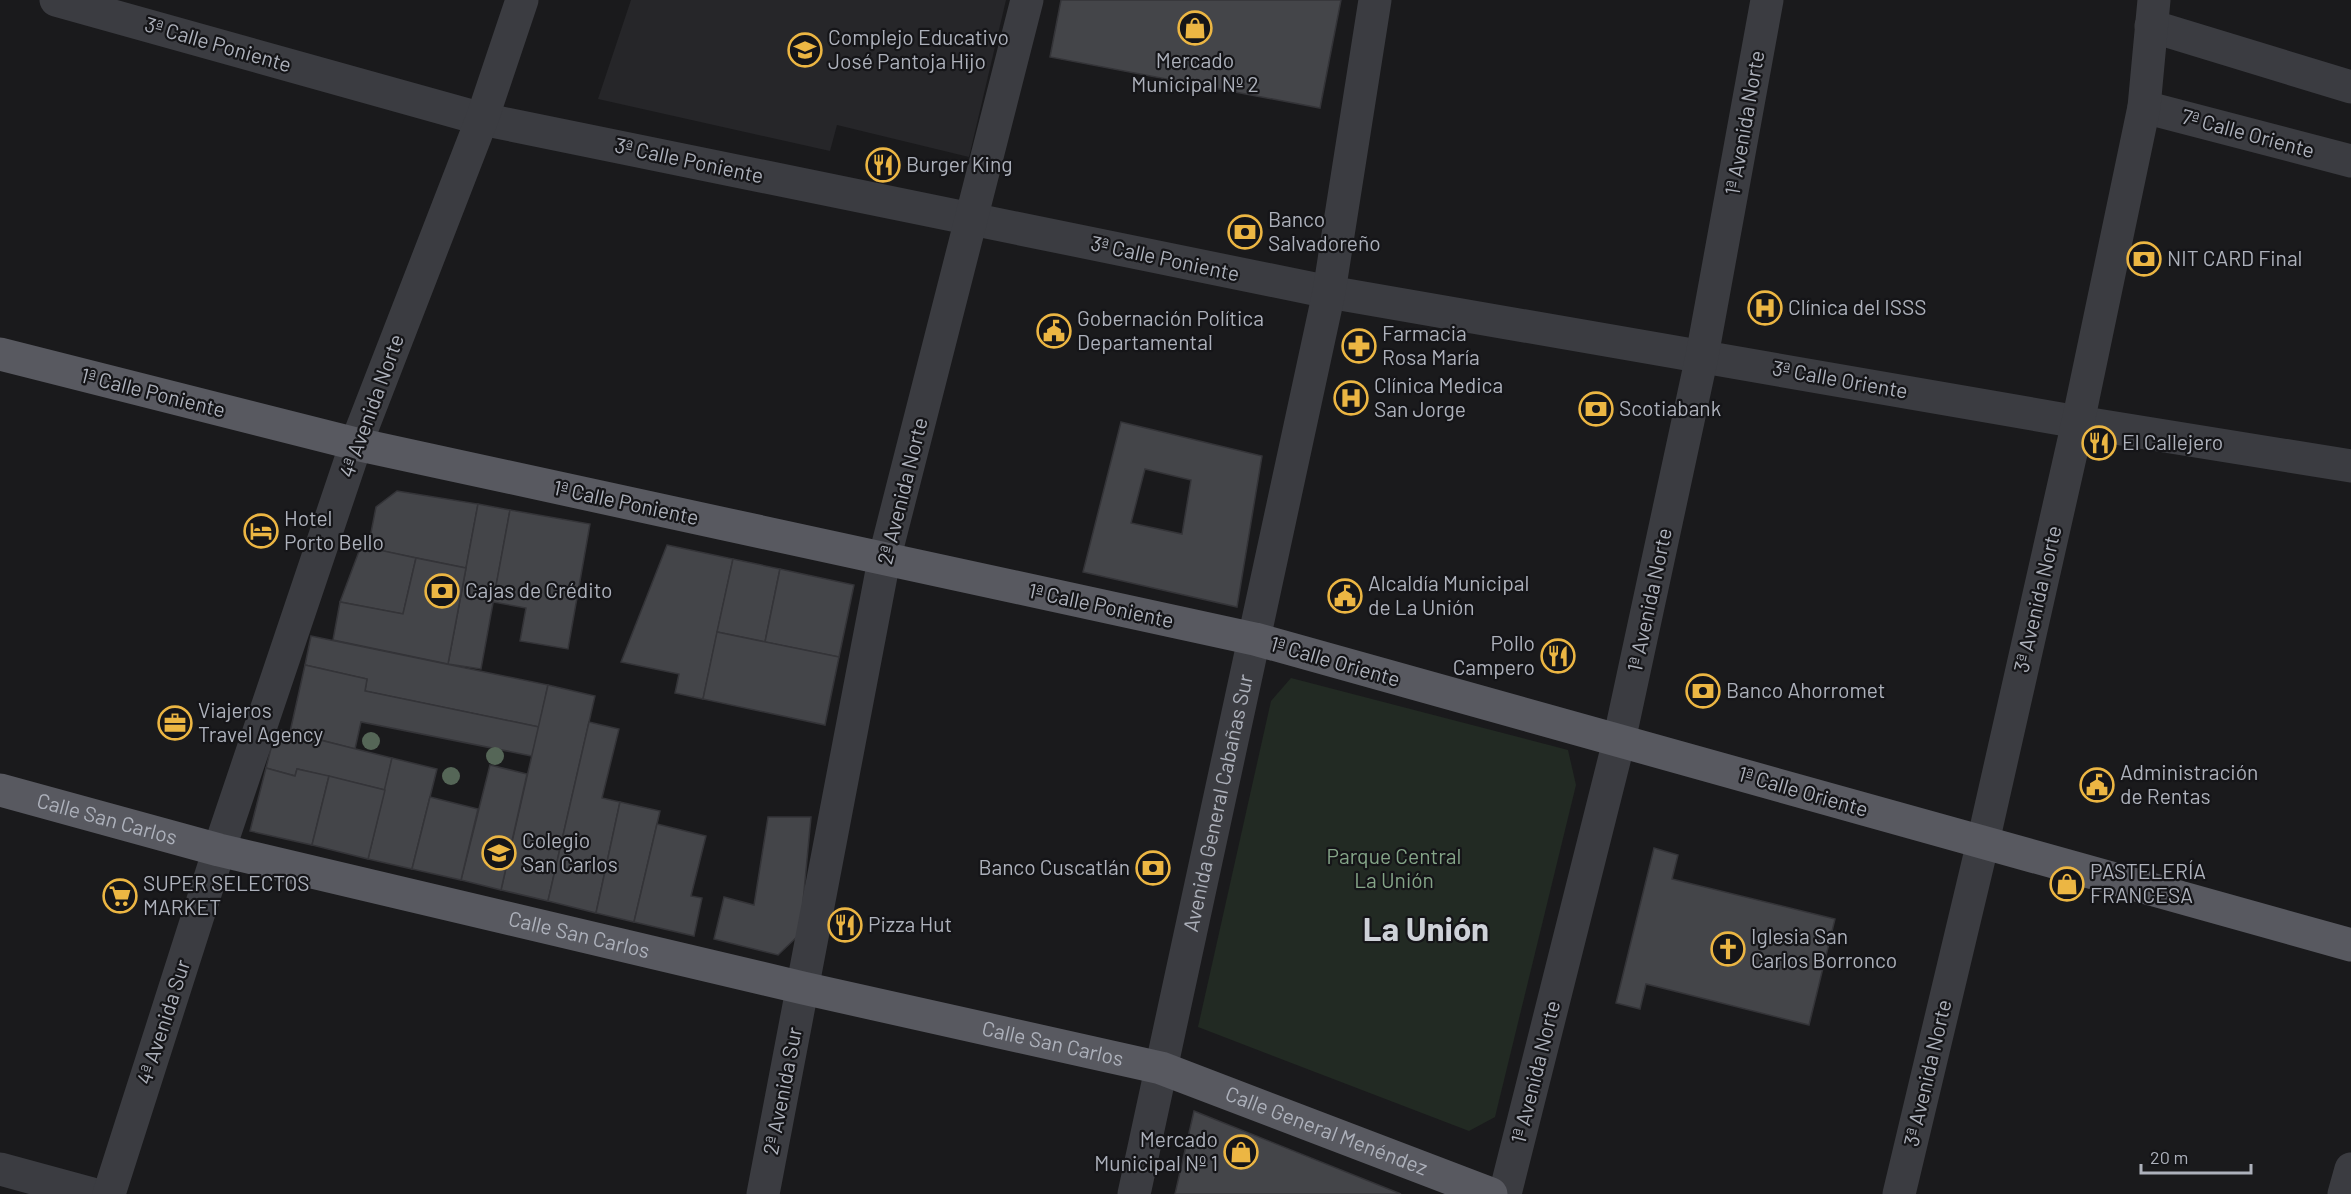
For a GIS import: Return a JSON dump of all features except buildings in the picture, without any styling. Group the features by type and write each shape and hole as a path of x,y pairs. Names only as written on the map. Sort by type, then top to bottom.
{"main road":[{"name":"1ª Calle Poniente","path":"0,354 356,444 1255,639"},
{"name":"1ª Calle Oriente","path":"1255,639 2351,945"},
{"name":"Calle San Carlos","path":"0,790 219,850 803,987 1161,1068"},
{"name":"Calle General Menéndez","path":"1161,1068 1491,1194"}],"street":[{"name":"3ª Calle Poniente","path":"56,0 482,119 1329,292"},
{"name":"4ª Avenida Norte","path":"219,850 356,444 482,119 522,0"},
{"name":"2ª Avenida Norte","path":"803,987 884,560 1027,0"},
{"name":"Avenida General Cabañas Sur","path":"1134,1194 1329,292 1375,0"},
{"name":"1ª Avenida Norte","path":"1505,1194 1619,741 1702,356 1767,0"},
{"path":"2152,13 2351,87"},
{"name":"3ª Avenida Norte","path":"1899,1194 1983,842 2078,422 2144,107 2152,13"},
{"name":"7ª Calle Oriente","path":"2144,107 2351,161"},
{"name":"3ª Calle Oriente","path":"1329,292 2078,422 2351,466"},
{"name":"4ª Avenida Sur","path":"109,1194 219,850"},
{"name":"2ª Avenida Sur","path":"763,1194 803,987"},
{"path":"0,1168 92,1194"},
{"path":"2344,1194 2351,1169"}],"shaded area":[{"name":"Complejo Educativo José Pantoja Hijo","path":"631,0 1006,0 969,157 837,125 830,151 598,99"}],"green space":[{"name":"Parque Central La Unión","path":"1291,678 1568,750 1576,785 1495,1117 1469,1131 1198,1027 1271,701"}],"place":[{"name":"Mercado Municipal Nº 2","path":"1195,28"},
{"name":"Complejo Educativo José Pantoja Hijo","path":"805,50"},
{"name":"Burger King","path":"883,165"},
{"name":"Banco Salvadoreño","path":"1245,232"},
{"name":"NIT CARD Final","path":"2144,259"},
{"name":"Clínica del ISSS","path":"1765,308"},
{"name":"Gobernación Política Departamental","path":"1054,331"},
{"name":"Farmacia Rosa María","path":"1359,346"},
{"name":"Clínica Medica San Jorge","path":"1351,398"},
{"name":"Scotiabank","path":"1596,409"},
{"name":"El Callejero","path":"2099,443"},
{"name":"Hotel Porto Bello","path":"261,531"},
{"name":"Cajas de Crédito","path":"442,591"},
{"name":"Alcaldía Municipal de La Unión","path":"1345,596"},
{"name":"Pollo Campero","path":"1558,656"},
{"name":"Banco Ahorromet","path":"1703,691"},
{"name":"Viajeros Travel Agency","path":"175,723"},
{"name":"Administración de Rentas","path":"2097,785"},
{"name":"Colegio San Carlos","path":"499,853"},
{"name":"Banco Cuscatlán","path":"1153,868"},
{"name":"PASTELERÍA FRANCESA","path":"2067,884"},
{"name":"SUPER SELECTOS MARKET","path":"120,896"},
{"name":"Pizza Hut","path":"845,925"},
{"name":"Iglesia San Carlos Borronco","path":"1728,949"},
{"name":"Mercado Municipal Nº 1","path":"1241,1152"}],"district":[{"name":"La Unión","path":"1426,929"}]}
